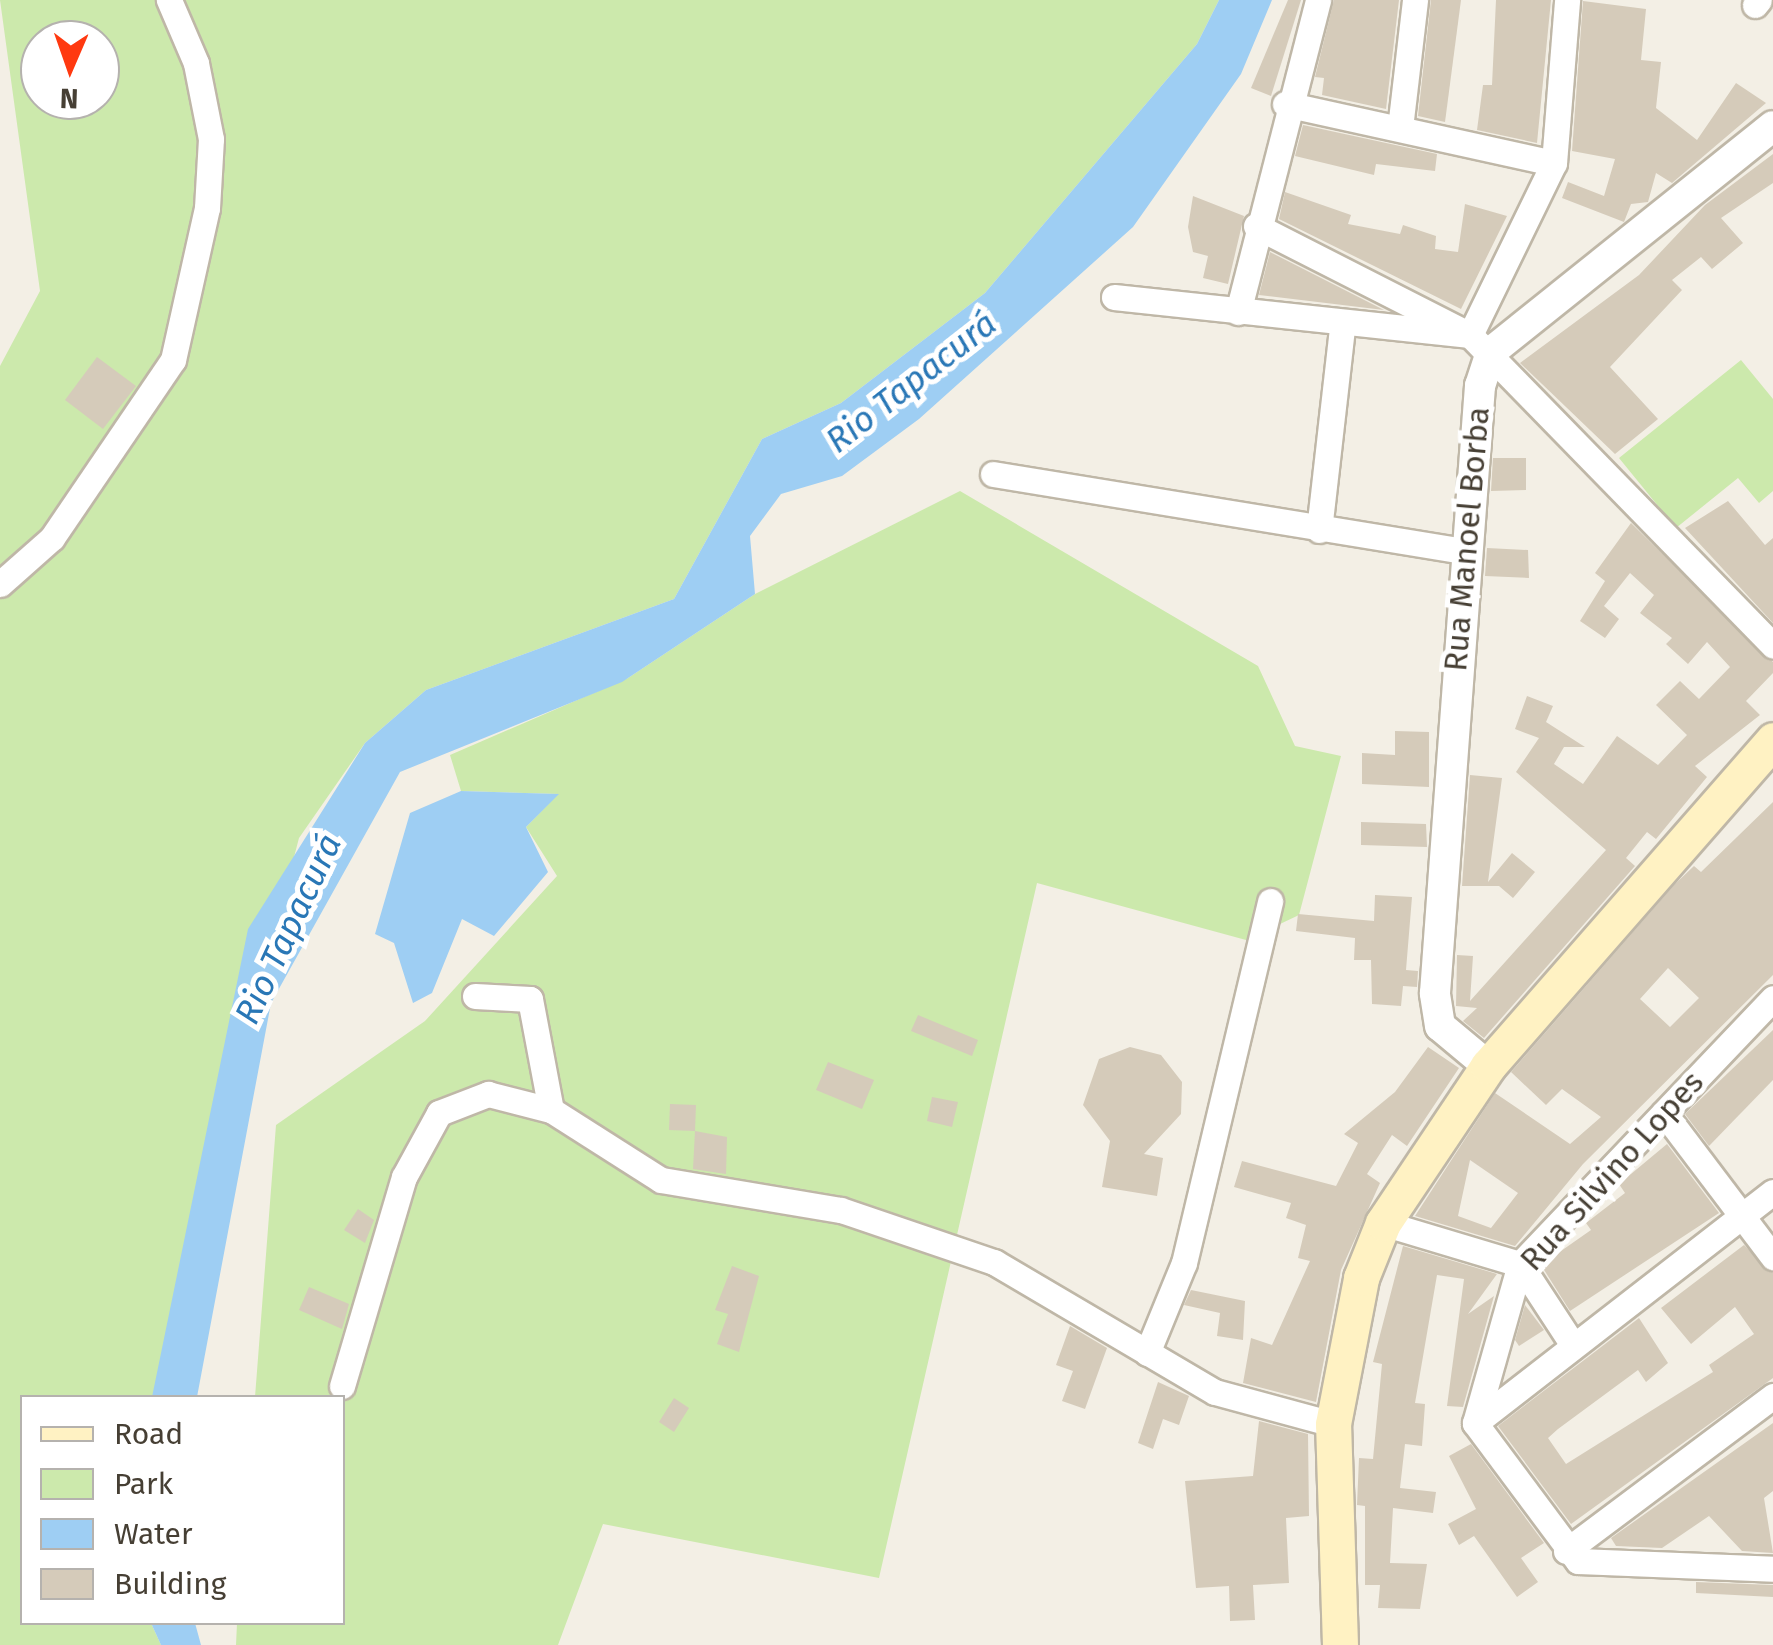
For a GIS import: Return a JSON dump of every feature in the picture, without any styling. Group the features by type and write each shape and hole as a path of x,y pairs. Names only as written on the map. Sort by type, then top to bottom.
{"main road":[{"path":"1340,1645 1333,1424 1361,1278 1383,1222 1488,1066 1773,740"}],"street":[{"path":"0,584 52,538 173,360 208,208 210,139 196,63 169,0"},
{"path":"1238,312 1285,104 1318,0"},
{"path":"1400,128 1415,0"},
{"path":"1480,343 1554,163 1567,0"},
{"path":"1285,104 1554,163"},
{"path":"1114,296 1480,343 1773,126"},
{"path":"1256,226 1480,343 1773,646"},
{"path":"1319,530 1342,328"},
{"name":"Rua Manoel Borba","path":"1480,343 1435,993 1440,1026 1488,1066"},
{"path":"992,474 1463,551"},
{"path":"1147,1353 1184,1263 1270,902"},
{"path":"475,996 530,1000 551,1110"},
{"name":"Rua Silvino Lopes","path":"1474,1424 1520,1264 1773,998"},
{"path":"342,1386 404,1176 439,1113 488,1094 551,1110 661,1180 841,1210 994,1262 1215,1392 1333,1424"},
{"path":"1664,1112 1773,1256"},
{"path":"1773,1192 1571,1342 1474,1424 1566,1550 1603,1567 1773,1569"},
{"path":"1383,1222 1520,1264 1571,1342"},
{"path":"1566,1550 1773,1396"}],"green space":[{"path":"0,0 1219,0 1197,44 985,293 841,403 762,439 674,599 426,690 365,743 299,838 154,1395 20,1395 20,1625 152,1625 161,1645 0,1645 0,366 40,291"},
{"path":"1741,360 1773,399 1773,491 1759,503 1738,478 1676,528 1619,458"},
{"path":"960,491 1258,666 1295,746 1341,756 1299,915 1246,940 1037,883 879,1578 603,1524 558,1645 236,1645 237,1625 345,1625 345,1395 255,1395 276,1125 425,1021 557,876 526,827 558,794 461,791 450,755 628,678 755,594"}],"water":[{"name":"Rio Tapacurá","path":"1219,0 1272,0 1241,74 1133,227 919,419 842,476 781,494 750,536 755,594 622,682 400,772 271,1003 197,1395 152,1395 248,929 365,743 426,690 674,599 762,439 841,403 985,293 1197,44"},
{"path":"461,791 559,794 526,827 548,872 494,936 462,919 432,993 413,1003 394,943 375,934 410,813"},
{"path":"152,1625 196,1625 201,1645 161,1645"}],"building":[{"path":"1288,0 1301,0 1271,96 1251,88"},
{"path":"1334,0 1399,0 1386,109 1322,95 1324,78 1315,77"},
{"path":"1431,0 1461,0 1445,122 1418,116"},
{"path":"1496,0 1551,0 1537,143 1477,130 1483,85 1492,85"},
{"path":"1583,1 1646,9 1641,60 1661,62 1656,108 1697,140 1736,83 1766,103 1672,183 1656,173 1648,202 1631,204 1624,222 1562,198 1568,182 1604,196 1615,159 1572,151"},
{"path":"1303,125 1437,154 1435,171 1376,164 1374,175 1295,156"},
{"path":"1773,154 1773,183 1721,218 1743,243 1712,269 1701,257 1672,280 1682,290 1610,367 1658,419 1615,454 1520,363 1639,275 1705,205"},
{"path":"1285,192 1351,215 1348,224 1400,234 1403,225 1436,236 1435,249 1458,252 1465,204 1507,216 1461,309 1279,219"},
{"path":"1193,196 1244,216 1228,284 1203,278 1208,256 1193,252 1188,227"},
{"path":"1270,252 1384,310 1259,295"},
{"path":"97,357 136,386 103,429 65,400"},
{"path":"1493,458 1526,458 1526,490 1491,491"},
{"path":"1728,501 1765,545 1773,538 1773,623 1685,528"},
{"path":"1631,523 1773,662 1773,673 1746,701 1760,715 1695,766 1707,777 1656,839 1647,832 1626,858 1635,866 1484,1038 1463,1021 1477,1008 1456,1006 1457,955 1473,956 1470,1001 1606,850 1516,772 1539,738 1515,729 1527,696 1553,706 1546,722 1585,747 1564,747 1554,764 1583,784 1617,736 1658,765 1687,735 1656,705 1680,681 1699,699 1730,667 1707,642 1688,664 1666,644 1672,638 1640,613 1654,595 1630,573 1604,606 1619,619 1605,638 1580,621 1605,581 1595,573"},
{"path":"1487,548 1528,550 1529,578 1485,576"},
{"path":"1395,731 1429,732 1429,787 1362,784 1362,753 1395,755"},
{"path":"1470,775 1502,778 1488,882 1512,853 1535,872 1513,898 1499,886 1462,886"},
{"path":"1773,802 1773,975 1583,1164 1515,1246 1415,1216 1495,1093 1570,1144 1601,1117 1562,1089 1546,1105 1511,1072 1675,884 1694,866 1701,872","holes":["1668,968 1699,998 1670,1027 1640,999","1470,1160 1518,1193 1491,1228 1458,1216"]},
{"path":"1361,822 1426,824 1427,847 1361,845"},
{"path":"1375,895 1412,897 1406,970 1418,971 1417,987 1403,986 1401,1006 1372,1004 1371,960 1354,960 1355,938 1296,931 1298,914 1374,921"},
{"path":"918,1015 978,1040 972,1056 911,1031"},
{"path":"1773,1030 1773,1080 1709,1146 1685,1114"},
{"path":"1130,1047 1161,1055 1182,1082 1181,1114 1144,1154 1163,1158 1157,1196 1102,1187 1110,1141 1083,1105 1099,1059"},
{"path":"1428,1047 1459,1068 1407,1146 1392,1135 1367,1174 1380,1183 1341,1270 1316,1402 1243,1383 1251,1338 1272,1345 1310,1261 1298,1258 1306,1225 1286,1218 1291,1203 1234,1187 1242,1161 1336,1186 1358,1143 1344,1134 1395,1092"},
{"path":"828,1062 874,1080 862,1109 816,1090"},
{"path":"932,1097 958,1102 952,1127 927,1121"},
{"path":"670,1104 696,1105 695,1131 669,1130"},
{"path":"695,1131 727,1137 726,1174 693,1169"},
{"path":"1667,1144 1719,1213 1570,1311 1541,1265 1591,1230 1586,1223 1625,1193 1619,1184"},
{"path":"358,1209 374,1220 365,1243 344,1230"},
{"path":"1744,1245 1773,1273 1773,1378 1571,1524 1498,1426 1639,1318 1668,1363 1646,1382 1638,1370 1548,1438 1566,1464 1713,1372 1709,1365 1754,1334 1735,1307 1691,1344 1661,1308"},
{"path":"1403,1246 1497,1274 1468,1314 1494,1296 1463,1407 1447,1406 1464,1279 1437,1275 1415,1403 1425,1404 1422,1446 1405,1444 1400,1488 1436,1492 1433,1513 1393,1508 1390,1563 1427,1564 1420,1609 1378,1608 1380,1585 1365,1585 1365,1506 1357,1505 1359,1458 1373,1459 1382,1364 1373,1362"},
{"path":"732,1266 759,1276 739,1352 717,1344 728,1314 715,1310"},
{"path":"309,1287 349,1304 342,1329 299,1310"},
{"path":"1191,1290 1245,1301 1243,1340 1217,1336 1220,1313 1184,1305"},
{"path":"1525,1305 1544,1330 1519,1346 1515,1340"},
{"path":"1070,1326 1107,1348 1085,1409 1062,1401 1073,1371 1056,1365"},
{"path":"1158,1382 1189,1396 1179,1425 1163,1419 1153,1449 1138,1443"},
{"path":"674,1398 689,1408 674,1432 659,1422"},
{"path":"1259,1421 1308,1434 1309,1516 1286,1518 1289,1583 1253,1585 1255,1620 1230,1621 1229,1586 1196,1588 1185,1481 1253,1476"},
{"path":"1773,1423 1773,1491 1764,1498 1773,1553 1742,1551 1709,1516 1662,1548 1616,1546 1611,1538"},
{"path":"1471,1444 1544,1543 1521,1558 1538,1582 1517,1597 1474,1536 1459,1545 1448,1524 1476,1509 1449,1456"},
{"path":"1696,1582 1773,1585 1773,1597 1696,1593"}]}
